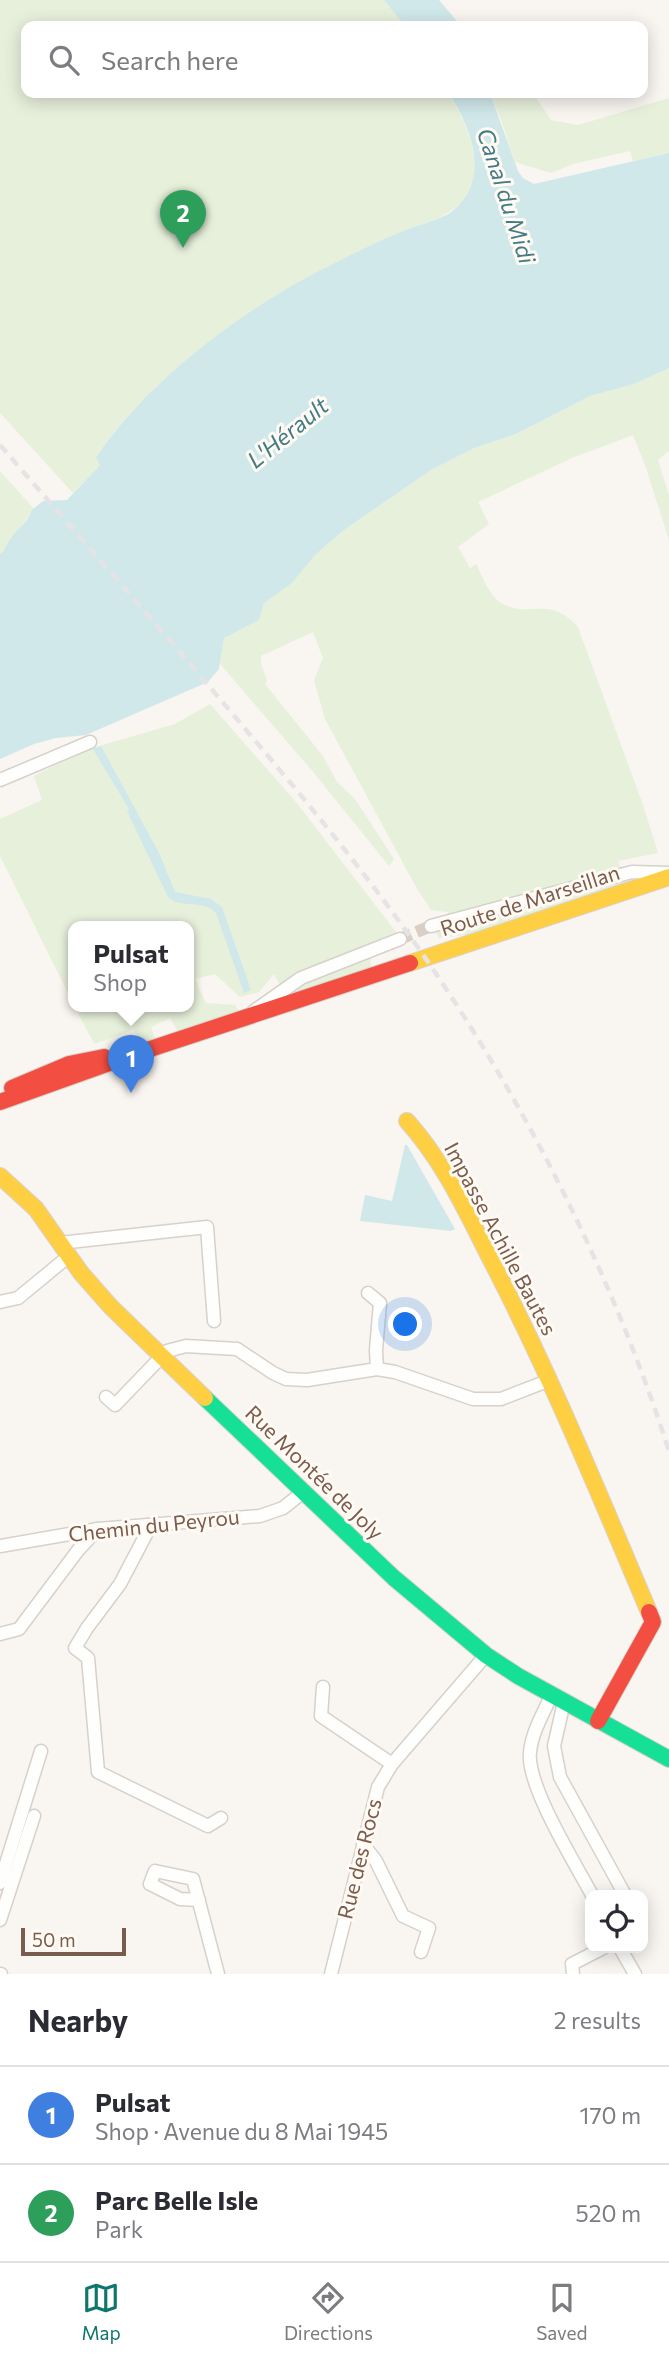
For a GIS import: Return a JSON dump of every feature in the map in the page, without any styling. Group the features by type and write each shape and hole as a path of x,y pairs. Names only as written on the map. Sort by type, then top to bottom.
{"street":[{"path":"0,780 90,742"},
{"path":"431,926 632,872 669,875"},
{"name":"Route de Marseillan","path":"129,1056 669,875"},
{"path":"247,1017 301,978 400,939"},
{"path":"0,1093 36,1076 94,1058 129,1056"},
{"path":"0,1102 129,1056"},
{"name":"Impasse Achille Bautes","path":"407,1121 422,1136 454,1189 501,1277 550,1380 653,1622 598,1721"},
{"name":"Rue Montée de Joly","path":"0,1177 36,1209 95,1291 302,1493 394,1578 486,1655 557,1699 669,1759"},
{"path":"0,1302 18,1298 65,1250 207,1227 214,1321"},
{"path":"368,1293 380,1303 377,1369"},
{"path":"106,1397 115,1405 162,1356 173,1348 186,1346 237,1349 286,1379 306,1380 377,1369 395,1372 473,1399 501,1399 550,1380"},
{"name":"Chemin du Peyrou","path":"0,1546 98,1529 260,1516 283,1508 302,1493"},
{"path":"151,1525 120,1584 86,1628 75,1648 88,1658 99,1772 208,1826 221,1818"},
{"path":"0,1634 19,1629 79,1549 98,1529"},
{"name":"Rue des Rocs","path":"331,1974 378,1787 392,1764 486,1655"},
{"path":"323,1687 321,1716 392,1764"},
{"path":"557,1699 531,1743 529,1754 532,1777 589,1890"},
{"path":"557,1699 554,1746 560,1777 622,1890"},
{"path":"0,1883 41,1751"},
{"path":"0,1920 34,1816"},
{"path":"363,1844 376,1861 402,1916 429,1928 421,1952"},
{"path":"199,1900 218,1974"},
{"path":"573,1974 572,1964 593,1953"},
{"path":"623,1953 635,1974"}],"green space":[{"path":"0,0 384,0 401,21 21,21 21,98 451,98 467,130 474,157 474,171 472,184 465,197 444,215 382,240 322,269 253,312 179,367 134,409 114,432 96,456 101,464 73,493 0,413"},
{"path":"492,98 536,98 551,120 578,125 669,98 669,153 633,161 630,151 573,164 551,173 515,162"},
{"path":"669,368 669,451 658,460 669,495 669,540 633,435 572,458 478,502 489,524 458,547 470,568 476,564 488,587 500,602 515,608 559,612 578,627 658,853 618,861 628,886 482,933 439,938 436,932 448,912 431,910 416,887 325,719 314,680 323,658 313,632 261,656 267,680 265,684 323,756 337,782 355,799 394,859 389,866 314,773 220,664 224,638 259,620 264,603 292,583 315,555 344,530 431,470 474,448 516,434 590,396 634,384"},
{"path":"0,471 34,509 0,554"},
{"path":"210,704 296,802 396,932 368,944 372,970 287,998 274,974 259,992 240,997 215,974 195,979 206,1003 235,1005 241,1014 180,1035 170,1018 151,1027 155,1038 143,1044 133,1030 94,1044 78,1012 194,1012 194,921 68,921 68,993 0,856 0,819 42,800 34,776 85,750 175,724"}],"water":[{"path":"384,0 439,0 457,21 401,21"},
{"path":"451,98 492,98 518,171 523,178 534,184 669,153 669,368 634,384 590,396 516,434 474,448 431,470 344,530 315,555 292,583 264,603 259,620 224,638 219,669 208,682 86,735 56,738 34,744 0,759 0,554 12,536 27,520 32,510 43,501 67,500 100,465 96,457 143,400 201,348 233,324 297,283 364,248 449,214 456,208 471,185 474,158 468,130"},
{"path":"101,746 159,853 175,892 211,899 222,907 251,990 244,993 216,913 205,906 179,903 168,897 127,811 129,809 93,749"},
{"path":"405,1145 455,1229 451,1231 360,1221 365,1195 392,1201"}],"tunnel":[{"path":"400,939 431,926"}],"railway":[{"path":"0,445 297,791 406,930 464,1016 533,1135 595,1258 647,1386 669,1451"}],"traffic: fast":[{"path":"205,1398 394,1578 486,1655 518,1676 669,1759"}],"traffic: slow":[{"path":"410,963 669,877"},
{"path":"407,1121 454,1188 514,1305 574,1436 649,1612"},
{"path":"0,1176 36,1209 81,1273 111,1307 205,1398"}],"traffic: jam":[{"path":"0,1102 129,1056 410,963"},
{"path":"12,1088 69,1064 104,1057"},
{"path":"598,1721 653,1622 649,1612"}],"place":[{"name":"Parc Belle Isle","path":"183,248"},
{"name":"Pulsat","path":"131,1093"}],"water label":[{"name":"Canal du Midi","path":"506,196"},
{"name":"L'Hérault","path":"288,433"}]}
